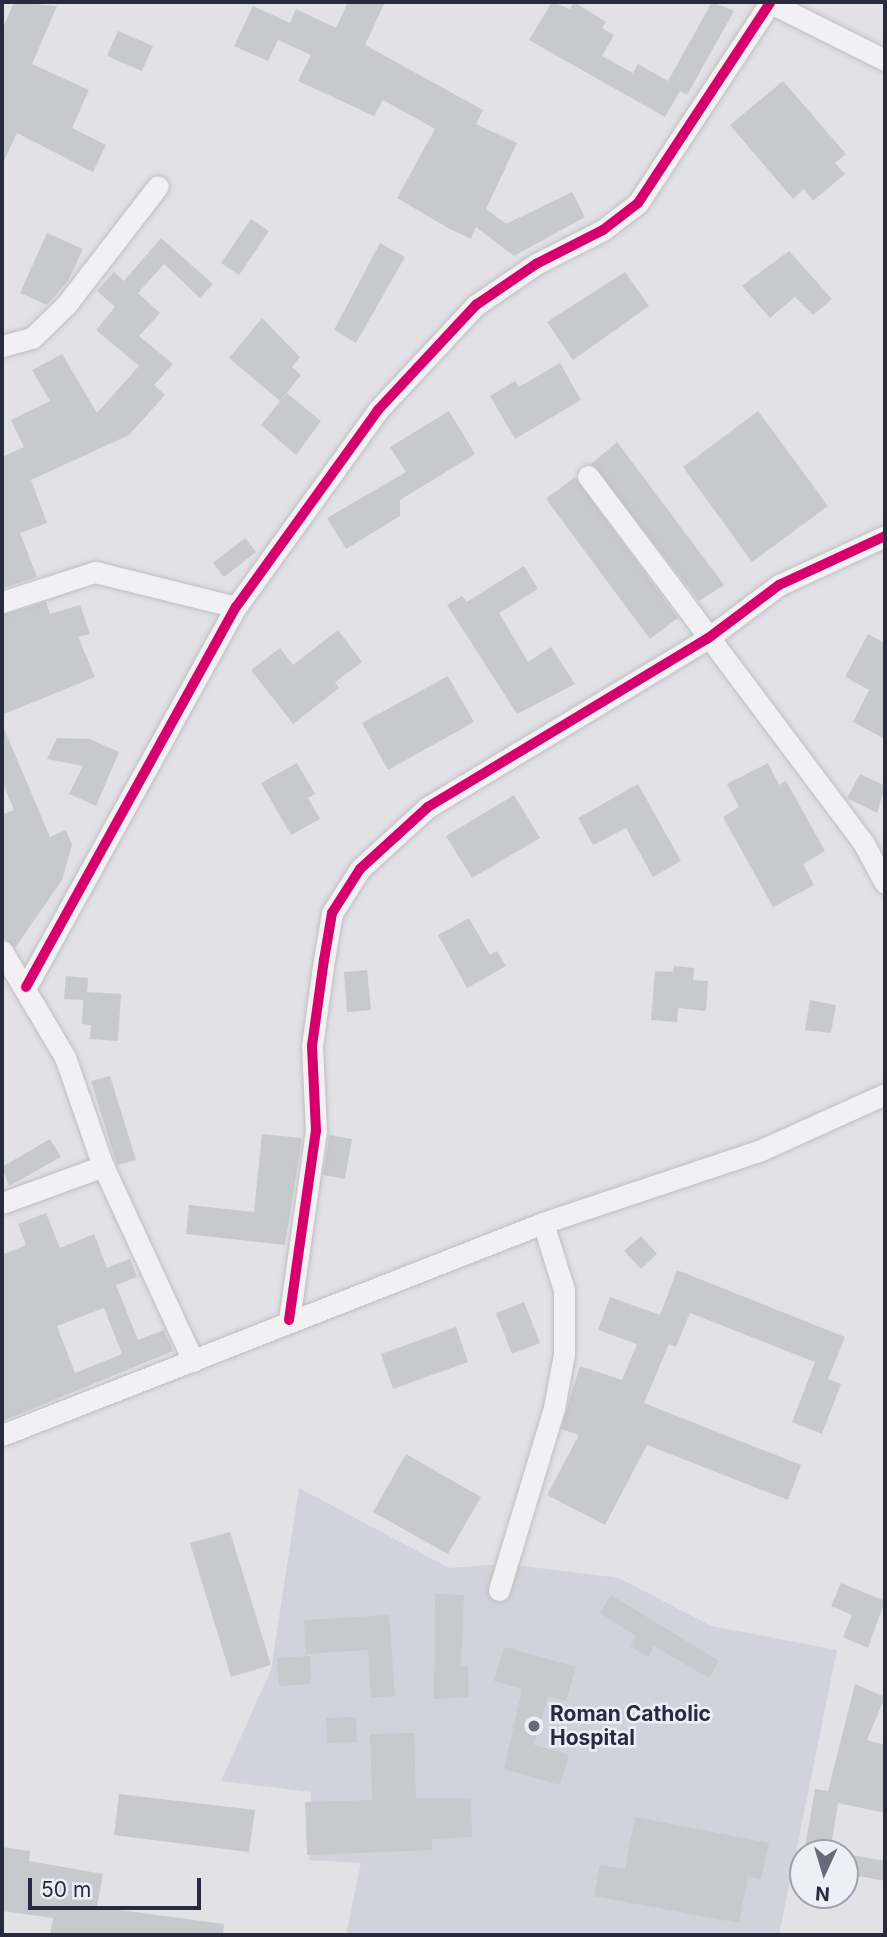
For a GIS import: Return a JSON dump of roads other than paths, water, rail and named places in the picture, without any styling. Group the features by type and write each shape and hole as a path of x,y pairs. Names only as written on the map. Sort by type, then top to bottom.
{"street":[{"path":"26,987 236,607 378,410 475,305 638,203 770,2 885,60"},
{"path":"2,346 32,338 66,305 158,186"},
{"path":"588,477 707,639 864,844 885,883"},
{"path":"289,1320 316,1131 312,1046 332,913 360,869 428,807 707,639 779,586 885,536"},
{"path":"2,602 95,572 236,607"},
{"path":"4,959 26,987 65,1057 103,1166 193,1361"},
{"path":"2,1435 193,1361 289,1320 543,1223 761,1150 885,1094"},
{"path":"2,1203 103,1166"},
{"path":"499,1590 554,1408 564,1354 564,1290 543,1223"}],"place":[{"name":"Roman Catholic Hospital","path":"534,1726"}]}
